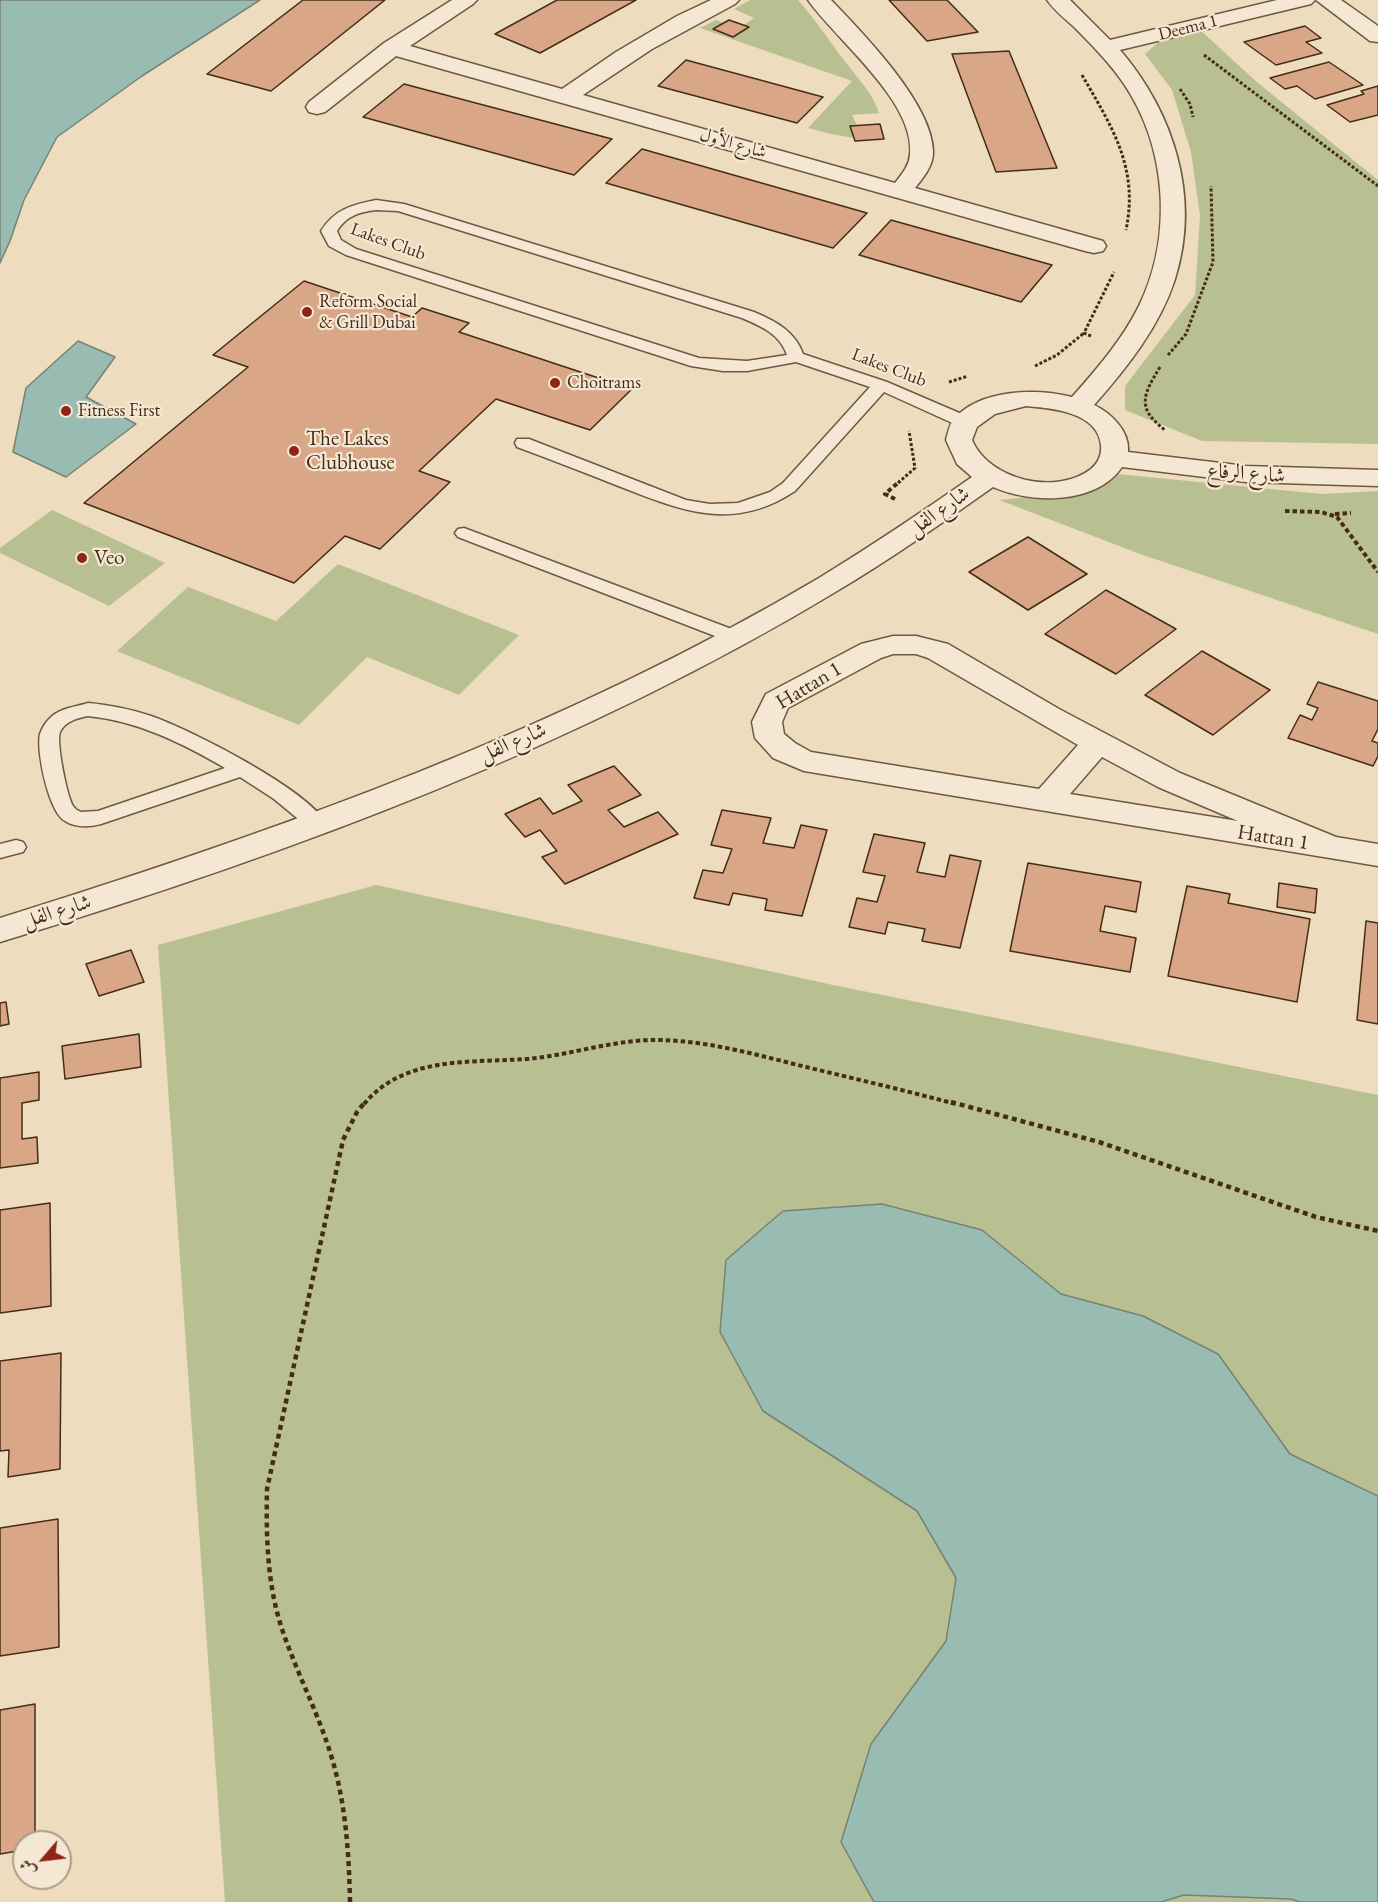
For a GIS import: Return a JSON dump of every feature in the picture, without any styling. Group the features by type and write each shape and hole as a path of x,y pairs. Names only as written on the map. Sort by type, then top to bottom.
{"street":[{"path":"317,107 392,48 466,0"},
{"path":"566,97 633,49 728,0"},
{"path":"819,0 850,31 876,62 899,95 917,130 922,151 916,172 900,192"},
{"path":"1058,0 1107,47 1142,95 1165,147 1175,202 1169,260 1153,304 1128,348 1077,407"},
{"name":"Deema 1","path":"1107,47 1304,0"},
{"path":"1327,0 1378,36"},
{"name":"شارع الأول","path":"392,48 1094,246"},
{"path":"1053,400 1077,407 1096,417 1110,430 1116,444 1115,458 1105,473 1087,484 1064,490 1038,491 1011,487 988,478 970,465 960,450 958,436 965,422 980,409 1001,401 1053,400"},
{"name":"شارع الرفاع","path":"1115,458 1221,473 1318,479 1378,478"},
{"name":"شارع الفل","path":"0,930 188,869 316,823 540,732 641,685 806,598 871,558 988,478"},
{"name":"Hattan 1","path":"1330,847 1169,780 1097,743 938,651 916,645 893,645 871,651 777,700 767,713 765,727 772,741 786,753 804,761 1378,855"},
{"path":"1045,802 1097,743"}],"lane":[{"name":"Lakes Club","path":"796,357 793,344 781,333 767,323 748,315 399,207 376,205 353,209 336,219 329,231 334,243 351,252 697,363 750,368 776,364 796,357 881,385 965,422"},
{"path":"523,443 681,504 704,510 753,507 774,498 789,487 881,385"},
{"path":"464,533 735,637"},
{"path":"242,769 101,817 77,819 67,814 63,806 49,744 50,732 58,721 73,712 90,708 107,709 155,725 200,745 242,769 281,794 316,823"}],"path":[{"path":"1173,32 1378,186"},
{"path":"1080,72 1102,110 1131,183 1125,236"},
{"path":"1118,264 1084,333 1128,348"},
{"path":"350,1902 350,1865 340,1793 328,1745 285,1641 272,1590 266,1539 267,1499 276,1444 344,1140 352,1118 371,1093 400,1075 433,1064 543,1058 616,1043 653,1040 690,1042 877,1084 1007,1118 1198,1174 1302,1214 1347,1227 1378,1232"}],"green space":[{"path":"750,0 798,0 864,85 876,105 879,113 852,115 861,134 887,134 857,138 808,128 852,81 700,28 716,20 738,29 754,18 734,9"},
{"path":"1199,29 1258,83 1378,180 1378,444 1202,441 1125,410 1125,386 1195,295 1200,216 1191,152 1172,90 1145,54 1162,39"},
{"path":"1117,474 1322,494 1378,491 1378,634 1140,554 999,500 1080,492"},
{"name":"Veo","path":"52,510 165,563 109,606 0,553 0,548"},
{"path":"338,564 519,635 459,695 367,657 299,725 117,651 188,587 276,621"},
{"path":"376,885 833,985 1378,1095 1378,1902 225,1902 158,945"}],"water":[{"path":"0,0 260,0 142,76 57,137 24,200 0,263"},
{"name":"Fitness First","path":"78,341 115,357 86,397 136,424 66,477 13,452 26,388"},
{"path":"882,1204 982,1230 1061,1294 1143,1316 1218,1354 1290,1454 1378,1496 1378,1902 1300,1902 1291,1899 1184,1895 1161,1902 874,1902 841,1842 871,1744 946,1641 956,1578 917,1511 763,1411 720,1332 726,1260 783,1211"}],"building":[{"path":"303,0 385,0 271,91 207,74"},
{"path":"557,0 636,0 540,53 495,34"},
{"path":"889,0 947,0 978,32 927,41"},
{"path":"729,20 749,27 733,37 713,29"},
{"path":"1305,26 1321,38 1306,42 1322,53 1276,65 1244,42"},
{"path":"1009,51 1057,168 996,172 952,54"},
{"path":"686,60 823,97 797,123 658,86"},
{"path":"1329,62 1363,85 1315,99 1297,86 1285,89 1270,78"},
{"path":"404,84 612,139 574,175 363,117"},
{"path":"1378,86 1378,115 1350,122 1327,105 1364,94 1361,91"},
{"path":"880,124 884,139 855,141 850,126"},
{"path":"642,149 867,213 833,248 606,183"},
{"path":"891,220 1052,265 1021,302 859,255"},
{"name":"The Lakes Clubhouse","path":"304,281 412,317 422,308 469,323 459,332 632,389 590,430 496,399 419,471 450,482 380,549 345,536 294,583 84,503 248,367 213,355"},
{"path":"1028,537 1087,574 1028,610 969,572"},
{"path":"1106,590 1176,629 1116,674 1045,634"},
{"path":"1202,651 1270,690 1213,735 1145,695"},
{"path":"1318,682 1378,701 1378,729 1372,741 1378,743 1378,756 1373,766 1288,738 1300,715 1312,720 1318,708 1307,704"},
{"path":"614,766 641,795 608,810 624,827 658,812 678,834 565,884 542,857 557,851 540,830 525,837 505,814 540,798 553,814 582,801 568,785"},
{"path":"722,810 771,818 763,843 794,848 801,825 827,830 802,916 765,910 767,899 733,893 729,905 694,898 703,870 723,873 732,849 711,845"},
{"path":"874,834 925,843 917,872 945,877 950,855 981,861 960,948 922,941 925,929 888,922 885,934 849,927 857,898 877,902 885,876 863,872"},
{"path":"1028,863 1141,882 1136,912 1105,906 1100,931 1136,938 1130,972 1010,951"},
{"path":"1279,883 1317,889 1315,913 1277,907"},
{"path":"1187,886 1230,894 1228,903 1310,919 1297,1002 1168,976"},
{"path":"1366,921 1378,923 1378,1024 1357,1020"},
{"path":"131,950 144,982 99,996 86,964"},
{"path":"6,1002 9,1024 0,1026 0,1003"},
{"path":"139,1034 141,1067 65,1079 62,1046"},
{"path":"39,1072 39,1100 22,1103 22,1139 37,1137 38,1163 0,1168 0,1078"},
{"path":"50,1203 51,1306 0,1313 0,1210"},
{"path":"61,1353 60,1469 8,1477 9,1450 0,1451 0,1361"},
{"path":"58,1519 59,1647 0,1656 0,1528"},
{"path":"35,1704 35,1830 12,1830 12,1852 0,1854 0,1710"}],"place":[{"name":"Reform Social & Grill Dubai","path":"307,312"},
{"name":"Choitrams","path":"555,383"},
{"name":"Fitness First","path":"66,411"},
{"name":"The Lakes Clubhouse","path":"294,451"},
{"name":"Veo","path":"82,558"}]}
